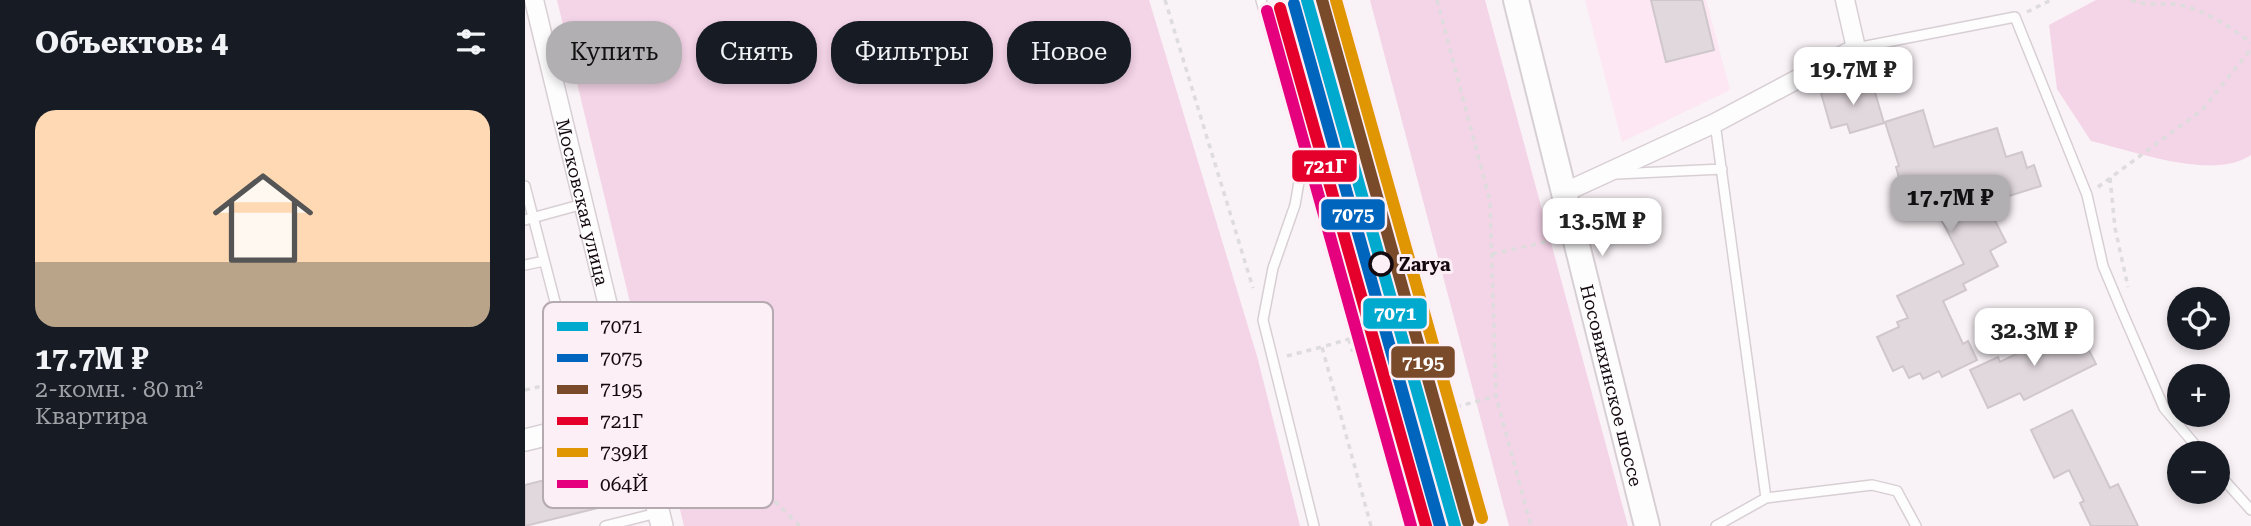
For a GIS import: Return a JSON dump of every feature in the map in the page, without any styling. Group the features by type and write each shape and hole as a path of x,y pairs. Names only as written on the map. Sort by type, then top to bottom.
{"main road":[{"name":"Носовихинское шоссе","path":"1516,0 1647,526"}],"street":[{"name":"Московская улица","path":"534,0 607,302"},
{"path":"1563,193 1716,123 1856,48 1845,0"},
{"path":"525,440 543,436"}],"lane":[{"path":"1261,0 1304,153 1295,205 1273,268 1263,320 1314,526"},
{"path":"1856,48 2015,17 2087,195 2103,266 2164,408 2192,441"},
{"path":"1716,123 1766,498"},
{"path":"1604,174 1722,169"},
{"path":"525,186 529,219 555,302"},
{"path":"529,219 583,204"},
{"path":"525,265 544,261"},
{"path":"1716,526 1766,498 1872,485 1897,491 1916,526"},
{"path":"2230,487 2251,510"},
{"path":"604,526 633,519 660,519"}],"path":[{"path":"1165,0 1263,320"},
{"path":"1437,0 1490,201 1496,396 1531,526"},
{"path":"2015,17 2051,0"},
{"path":"2131,0 2148,6 2183,6 2237,32 2251,43"},
{"path":"2087,195 2202,110 2251,49"},
{"path":"2110,178 2115,228 2129,283 2121,309"},
{"path":"1492,254 1573,236"},
{"path":"1273,360 1383,329"},
{"path":"1349,339 1352,350 1365,346 1378,393 1385,391 1372,345 1378,344 1391,389 1399,387"},
{"path":"1322,347 1371,526"},
{"path":"525,390 543,386"},
{"path":"1456,407 1496,396"},
{"path":"773,500 800,526"},
{"path":"630,508 633,519"}],"shaded area":[{"path":"557,0 1149,0 1257,356 1300,526 684,526 680,508 773,508 773,302 630,302 577,84 682,84 682,21 562,21"},
{"path":"1370,0 1485,0 1628,526 1509,526"},
{"path":"1585,0 1706,0 1730,90 1622,142"},
{"path":"2096,0 2251,0 2251,155 2235,162 2195,165 2150,157 2091,141 2057,89 2049,25"}],"building":[{"path":"1651,0 1702,0 1714,50 1666,62"},
{"path":"1871,79 1884,123 1850,133 1847,124 1831,128 1821,93"},
{"path":"1923,110 1934,147 1997,128 2006,157 2022,152 2027,168 2034,165 2041,186 1986,203 2006,242 1990,251 1998,266 1963,284 1966,290 1943,301 1963,344 1968,341 1977,360 1942,377 1939,371 1923,379 1920,373 1909,378 1903,366 1893,371 1877,337 1899,327 1897,322 1908,318 1897,296 1964,264 1940,217 1948,213 1938,181 1903,192 1896,167 1899,166 1885,122"},
{"path":"2076,325 2096,364 2024,400 2020,393 1988,408 1970,370 1998,357 2000,362"},
{"path":"2072,410 2110,488 2118,484 2138,526 2091,526 2080,503 2084,501 2069,470 2054,478 2031,430"},
{"path":"543,480 543,508 598,508 525,526 525,485"}],"transit line":[{"name":"7071","path":"1307,0 1455,526"},
{"name":"7195","path":"1322,0 1468,522"},
{"name":"739И","path":"1336,0 1482,518"},
{"name":"7075","path":"1294,4 1440,526"},
{"name":"721Г","path":"1280,8 1426,526"},
{"name":"064Й","path":"1267,11 1411,526"}],"place":[{"name":"Zarya","path":"1381,264"}]}
